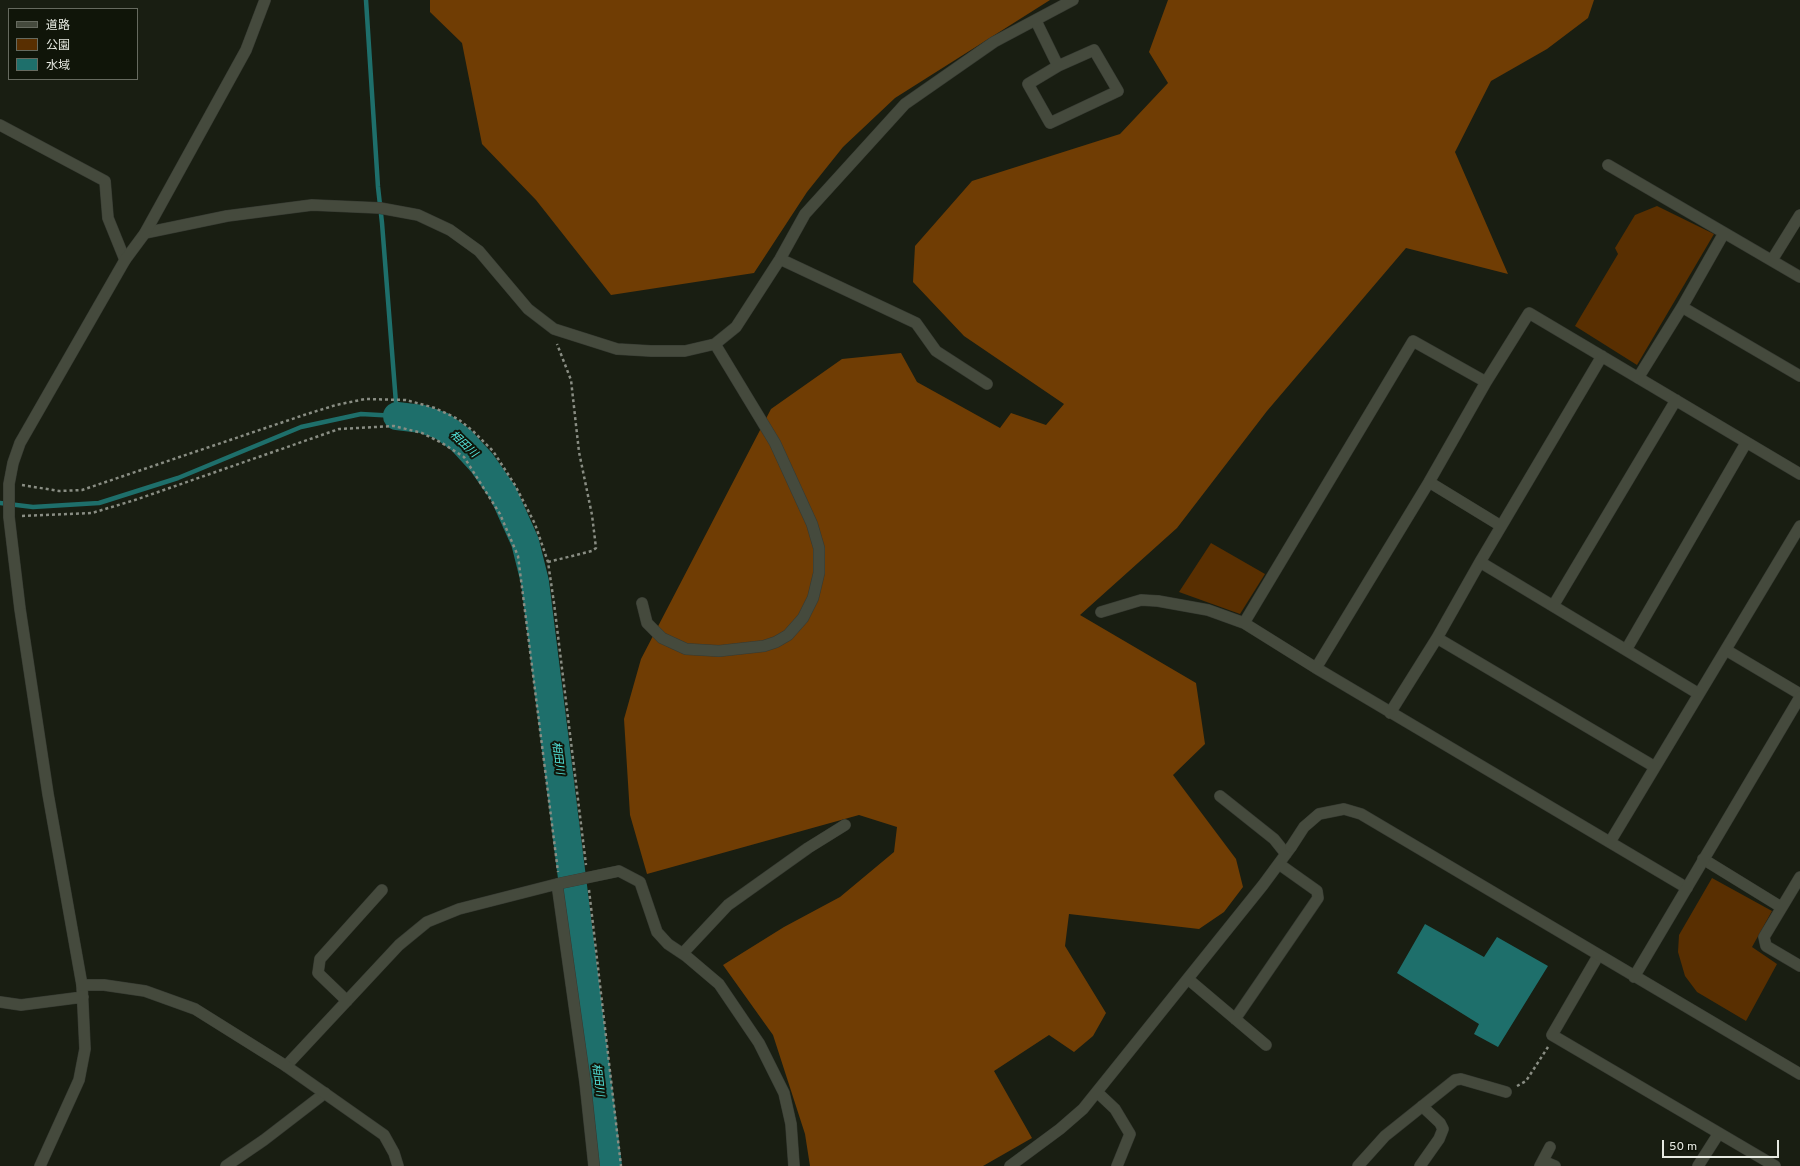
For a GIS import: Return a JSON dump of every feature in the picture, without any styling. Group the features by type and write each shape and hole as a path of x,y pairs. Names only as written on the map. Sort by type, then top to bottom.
{"street":[{"path":"40,1166 79,1080 85,1050 83,997 45,771 5,517 12,463 20,443 125,260 145,233 246,50 265,0"},
{"path":"145,233 227,216 312,204 380,208 418,215 450,230 479,251 528,309 557,330 617,349 685,351 715,344 736,327 780,259 805,214 905,104 994,42 1073,0"},
{"path":"1036,21 1058,66"},
{"path":"1094,50 1118,91 1050,123 1028,84 1058,66 1094,50"},
{"path":"0,125 104,181 108,218 125,260"},
{"path":"1608,165 1800,277"},
{"path":"1772,260 1800,215"},
{"path":"1638,378 1682,307 1724,233"},
{"path":"780,259 916,323 936,351 988,384"},
{"path":"1682,307 1800,376"},
{"path":"1316,668 1429,482 1486,382 1529,313 1800,474"},
{"path":"1244,623 1413,341 1486,382"},
{"path":"642,603 647,623 662,638 686,649 720,652 764,646 776,642 788,635 803,618 813,598 819,573 819,548 812,524 774,443 715,344"},
{"path":"1390,713 1437,638 1501,526 1602,356"},
{"path":"1553,606 1676,400"},
{"path":"1626,650 1746,443"},
{"path":"1429,482 1501,526"},
{"path":"1610,842 1800,526"},
{"path":"1480,562 1699,694"},
{"path":"1102,612 1141,600 1158,601 1208,610 1244,623 1390,713 1687,888"},
{"path":"1437,638 1655,767"},
{"path":"1634,977 1800,695 1726,650"},
{"path":"1220,796 1288,850"},
{"path":"1010,1166 1078,1114 1188,979 1278,864 1304,827 1319,814 1344,809 1361,814 1598,956 1800,1074"},
{"path":"682,954 728,905 808,848 845,825"},
{"path":"1703,859 1782,907"},
{"path":"1236,1019 1318,898 1317,890 1278,864"},
{"path":"286,1066 399,945 427,922 459,909 560,883 619,871 640,882 658,932 668,944 719,984 759,1043 784,1094 791,1124 794,1166"},
{"path":"1800,877 1764,937 1766,946 1800,966"},
{"path":"560,883 594,1166"},
{"path":"347,1001 318,973 320,959 382,890"},
{"path":"1598,956 1552,1035 1775,1166"},
{"path":"1188,979 1266,1045"},
{"path":"82,985 139,990 171,999 196,1009 286,1066 384,1135 394,1153 398,1166"},
{"path":"0,1002 21,1005 83,997"},
{"path":"1358,1166 1385,1136 1455,1080 1461,1079 1506,1092"},
{"path":"1097,1092 1115,1109 1130,1134 1116,1166"},
{"path":"226,1166 264,1140 325,1094"},
{"path":"1420,1166 1439,1139 1443,1129 1440,1123 1422,1106"},
{"path":"1698,1166 1719,1133"},
{"path":"1550,1147 1541,1163 1555,1166"}],"path":[{"path":"548,562 592,551 596,548 592,515 579,452 571,380 557,348 557,330"},
{"path":"9,484 59,492 82,490 336,405 365,399 406,400 435,408 458,419 473,431 493,451 515,485 535,524 548,562 621,1166"},
{"path":"5,517 92,512 138,499 340,428 394,426 422,433 442,443 464,457 500,514 518,556 560,883"},
{"path":"1506,1092 1526,1082 1554,1036"}],"green space":[{"path":"1657,206 1714,234 1637,365 1575,326 1618,254 1615,248 1635,215"},
{"path":"1211,543 1265,574 1240,614 1179,592"},
{"path":"1712,878 1772,911 1752,947 1777,964 1746,1021 1697,992 1685,976 1678,952 1679,935"}],"shaded area":[{"path":"430,0 1050,0 895,98 843,147 807,192 754,273 611,295 536,200 482,144 462,43 430,12"},
{"path":"1168,0 1594,0 1588,18 1547,49 1491,81 1455,152 1508,274 1406,248 1267,411 1177,528 1080,615 1196,683 1205,744 1173,775 1236,859 1243,887 1224,912 1199,929 1069,914 1065,946 1106,1013 1093,1036 1074,1052 1049,1035 994,1071 1032,1138 983,1166 810,1166 805,1134 773,1035 723,965 784,927 840,897 894,852 897,827 859,815 647,874 630,815 624,719 641,659 771,409 842,359 901,353 917,382 1000,428 1011,413 1046,425 1064,404 964,336 913,282 915,246 972,181 1120,134 1168,83 1149,52"}],"water":[{"path":"1425,924 1484,957 1497,937 1548,966 1498,1047 1474,1034 1479,1024 1397,973"}],"waterway":[{"name":"相田川","path":"0,503 33,507 99,503 178,478 301,427 361,414 397,416 378,187 366,0"},
{"name":"相田川","path":"397,416 422,419 442,426 461,440 482,463 503,493 525,542 535,582 608,1166"}]}
